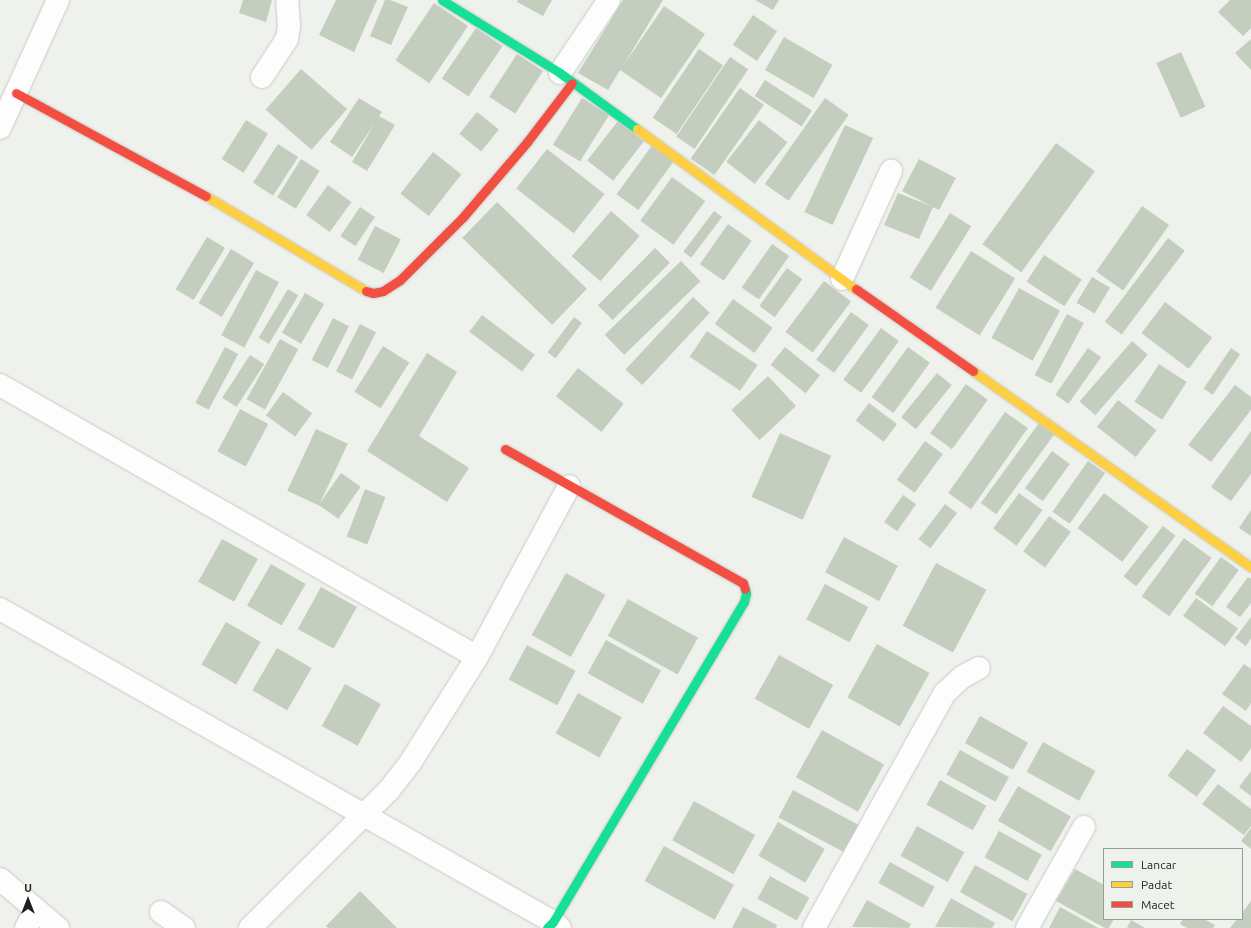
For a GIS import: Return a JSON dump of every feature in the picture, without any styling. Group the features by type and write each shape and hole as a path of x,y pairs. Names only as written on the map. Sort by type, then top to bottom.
{"street":[{"path":"0,128 58,0"},
{"path":"262,77 287,39 289,26 286,0"},
{"path":"442,0 566,78 842,279 1251,567"},
{"path":"16,93 177,179 365,291 373,293 383,291 400,280 463,216 527,142 566,78 609,0"},
{"path":"842,279 891,171"},
{"path":"0,384 476,657"},
{"path":"0,609 364,815 554,926 744,602 746,593 744,583 505,449"},
{"path":"250,928 389,790 410,763 476,657 570,486"},
{"path":"814,928 946,693 962,677 979,668"},
{"path":"1027,928 1084,827"},
{"path":"0,879 58,928"},
{"path":"26,928 36,908"},
{"path":"161,912 184,928"}],"building":[{"path":"243,0 272,0 266,22 239,13"},
{"path":"336,0 377,0 354,52 319,35"},
{"path":"385,0 390,0 408,7 391,45 370,36"},
{"path":"518,0 552,0 543,16 517,2"},
{"path":"623,0 663,0 623,66 664,6 705,34 661,98 620,70 608,90 578,73"},
{"path":"755,0 779,0 773,10"},
{"path":"1230,0 1251,0 1251,28 1243,36 1218,12"},
{"path":"434,3 468,26 429,83 395,60"},
{"path":"753,15 777,31 757,61 733,45"},
{"path":"476,28 503,46 468,96 442,79"},
{"path":"784,37 832,65 813,98 765,70"},
{"path":"1251,39 1251,70 1235,53"},
{"path":"699,49 723,65 677,134 653,118"},
{"path":"1181,52 1205,107 1181,118 1156,63"},
{"path":"517,54 543,71 515,114 489,97"},
{"path":"730,57 748,69 695,149 676,137"},
{"path":"301,69 347,109 312,150 266,110"},
{"path":"765,80 812,110 802,126 755,96"},
{"path":"740,88 764,105 714,175 691,158"},
{"path":"359,98 382,112 379,116 395,125 367,171 352,162 375,123 352,157 330,142"},
{"path":"582,98 609,115 580,162 553,145"},
{"path":"825,98 849,115 789,201 765,184"},
{"path":"477,112 499,130 481,151 459,134"},
{"path":"246,120 268,134 244,173 222,159"},
{"path":"759,120 787,142 755,184 726,162"},
{"path":"618,121 644,141 613,181 587,160"},
{"path":"845,125 873,138 833,225 804,212"},
{"path":"1056,143 1095,171 1021,272 983,244"},
{"path":"278,144 298,157 273,196 253,183"},
{"path":"653,144 675,160 638,210 617,194"},
{"path":"547,149 605,194 574,233 516,188"},
{"path":"433,152 461,174 429,216 400,194"},
{"path":"301,159 320,171 296,209 277,197"},
{"path":"919,159 956,178 939,210 933,207 919,239 884,225 898,193 931,206 902,191"},
{"path":"672,177 705,201 673,245 640,221"},
{"path":"328,185 351,202 330,232 306,215"},
{"path":"497,202 587,289 552,325 462,238"},
{"path":"1142,206 1169,225 1123,290 1096,272"},
{"path":"360,207 375,217 355,246 340,236"},
{"path":"611,211 640,236 600,281 572,256"},
{"path":"714,211 722,217 691,258 683,252"},
{"path":"950,213 971,226 931,291 910,277"},
{"path":"728,224 752,241 724,281 700,264"},
{"path":"375,226 401,239 384,273 358,260"},
{"path":"207,237 225,248 194,300 176,289"},
{"path":"1168,238 1185,251 1122,334 1105,322"},
{"path":"772,244 789,256 759,299 742,287"},
{"path":"655,248 670,263 613,320 598,305"},
{"path":"231,249 254,263 222,317 199,303"},
{"path":"971,251 1015,279 980,335 935,308"},
{"path":"1044,255 1082,280 1064,306 1027,282"},
{"path":"681,261 700,281 624,355 605,335"},
{"path":"787,268 802,279 775,317 759,306"},
{"path":"256,270 279,282 244,348 221,335"},
{"path":"1092,277 1110,288 1095,314 1077,303"},
{"path":"824,281 851,301 813,353 785,332"},
{"path":"1019,288 1060,311 1032,361 991,338"},
{"path":"288,289 298,295 269,344 259,338"},
{"path":"305,293 324,304 301,344 282,333"},
{"path":"693,297 710,313 642,385 625,369"},
{"path":"733,299 773,328 754,353 715,324"},
{"path":"1165,302 1212,338 1189,369 1142,333"},
{"path":"851,312 869,325 834,373 816,360"},
{"path":"1067,314 1084,323 1051,384 1035,375"},
{"path":"482,315 535,355 522,371 469,332"},
{"path":"574,317 582,323 556,358 548,352"},
{"path":"333,318 349,326 328,368 312,360"},
{"path":"360,324 376,332 352,379 336,371"},
{"path":"881,328 899,341 861,393 843,380"},
{"path":"707,331 758,365 740,391 690,357"},
{"path":"280,339 298,349 265,410 247,399"},
{"path":"1132,341 1148,355 1095,415 1080,401"},
{"path":"383,346 409,362 381,408 354,392"},
{"path":"225,347 238,354 209,410 195,403"},
{"path":"785,347 820,375 805,393 771,365"},
{"path":"908,347 930,363 893,413 872,397"},
{"path":"1088,348 1101,357 1068,404 1055,395"},
{"path":"1231,348 1240,354 1213,395 1204,389"},
{"path":"427,353 457,372 419,436 469,468 447,502 367,451"},
{"path":"250,355 264,364 236,407 222,398"},
{"path":"1159,364 1187,382 1162,420 1134,402"},
{"path":"578,368 624,404 602,432 556,396"},
{"path":"937,373 952,385 916,429 901,417"},
{"path":"768,376 796,406 759,440 731,410"},
{"path":"966,384 988,400 952,449 930,433"},
{"path":"1235,385 1251,397 1251,410 1211,462 1188,445"},
{"path":"283,392 312,413 295,437 266,415"},
{"path":"1118,400 1157,430 1136,457 1097,427"},
{"path":"869,403 897,424 884,442 856,421"},
{"path":"240,409 268,424 246,466 217,451"},
{"path":"1005,412 1028,428 971,509 948,493"},
{"path":"1039,423 1054,434 996,514 981,503"},
{"path":"316,429 348,444 319,505 287,491"},
{"path":"1251,431 1251,474 1231,501 1211,487"},
{"path":"780,433 831,456 803,520 752,497"},
{"path":"925,441 943,454 915,493 897,480"},
{"path":"1052,451 1070,464 1043,501 1025,488"},
{"path":"1088,461 1105,473 1070,524 1052,512"},
{"path":"341,473 361,487 338,519 319,505"},
{"path":"365,489 386,497 367,544 347,537"},
{"path":"1019,493 1042,510 1017,546 993,529"},
{"path":"1104,493 1149,527 1122,562 1078,528"},
{"path":"903,495 916,504 897,531 884,522"},
{"path":"945,504 957,513 930,548 919,539"},
{"path":"1251,510 1251,536 1239,528"},
{"path":"1049,516 1071,532 1045,567 1023,552"},
{"path":"1163,526 1176,536 1136,586 1124,576"},
{"path":"844,537 898,566 879,601 825,572"},
{"path":"1184,538 1212,558 1169,616 1142,596"},
{"path":"222,539 258,559 234,602 198,582"},
{"path":"1221,557 1239,570 1212,606 1195,593"},
{"path":"936,563 986,590 953,652 903,626"},
{"path":"271,564 306,584 282,626 247,606"},
{"path":"566,573 605,595 571,657 532,635"},
{"path":"1248,577 1251,579 1251,603 1240,617 1226,607"},
{"path":"825,584 868,607 849,642 806,619"},
{"path":"321,587 357,607 334,649 298,629"},
{"path":"1196,598 1238,629 1225,646 1183,616"},
{"path":"628,599 698,638 678,675 608,636"},
{"path":"1251,617 1251,638 1246,646 1235,638"},
{"path":"226,622 261,642 236,684 202,664"},
{"path":"606,640 661,671 643,704 588,673"},
{"path":"877,644 929,673 900,726 847,697"},
{"path":"527,645 576,671 557,705 509,679"},
{"path":"277,648 312,668 287,710 252,690"},
{"path":"779,655 833,685 809,729 755,699"},
{"path":"1244,664 1251,669 1251,703 1246,711 1222,694"},
{"path":"345,684 381,704 358,746 322,726"},
{"path":"578,693 622,717 599,757 556,733"},
{"path":"1223,706 1251,726 1251,748 1241,762 1203,733"},
{"path":"980,716 1028,743 1013,770 965,743"},
{"path":"822,730 884,764 858,812 796,777"},
{"path":"1043,742 1095,771 1079,801 1027,772"},
{"path":"1187,749 1216,770 1197,797 1168,776"},
{"path":"960,750 1009,777 995,802 946,774"},
{"path":"1251,771 1251,796 1239,787"},
{"path":"940,780 986,806 973,830 926,804"},
{"path":"1218,784 1251,809 1251,826 1244,835 1202,804"},
{"path":"1018,786 1071,816 1051,851 998,821"},
{"path":"793,790 860,826 846,853 778,817"},
{"path":"694,801 755,835 733,874 672,840"},
{"path":"778,822 825,849 805,883 758,856"},
{"path":"917,826 964,852 948,882 901,856"},
{"path":"1251,828 1251,849 1241,841"},
{"path":"999,831 1042,855 1027,881 984,857"},
{"path":"664,846 734,885 715,920 645,881"},
{"path":"890,862 935,887 923,908 878,883"},
{"path":"975,865 1027,894 1012,921 960,892"},
{"path":"1075,869 1103,884 1103,920 1113,920 1109,928 1105,928 1056,901"},
{"path":"770,876 809,898 797,921 757,899"},
{"path":"360,891 397,928 328,928 326,926"},
{"path":"951,898 995,923 992,928 935,927"},
{"path":"867,900 911,924 909,928 852,927"},
{"path":"1251,901 1251,928 1230,928 1236,920 1243,920 1243,912"},
{"path":"743,907 777,925 776,928 732,928"},
{"path":"1060,907 1098,928 1049,928"},
{"path":"1131,920 1145,928 1127,928"},
{"path":"1182,920 1206,920 1215,925 1213,928 1187,928 1180,924"}],"traffic: fast":[{"path":"442,0 560,73 637,129"},
{"path":"547,928 553,922 744,602 746,593 745,589"}],"traffic: slow":[{"path":"637,129 856,289"},
{"path":"206,196 366,291"},
{"path":"973,371 1251,567"}],"traffic: jam":[{"path":"366,291 373,293 383,291 400,280 463,217 527,142 572,83"},
{"path":"16,93 206,196"},
{"path":"856,289 973,371"},
{"path":"505,449 743,583 745,589"}]}
